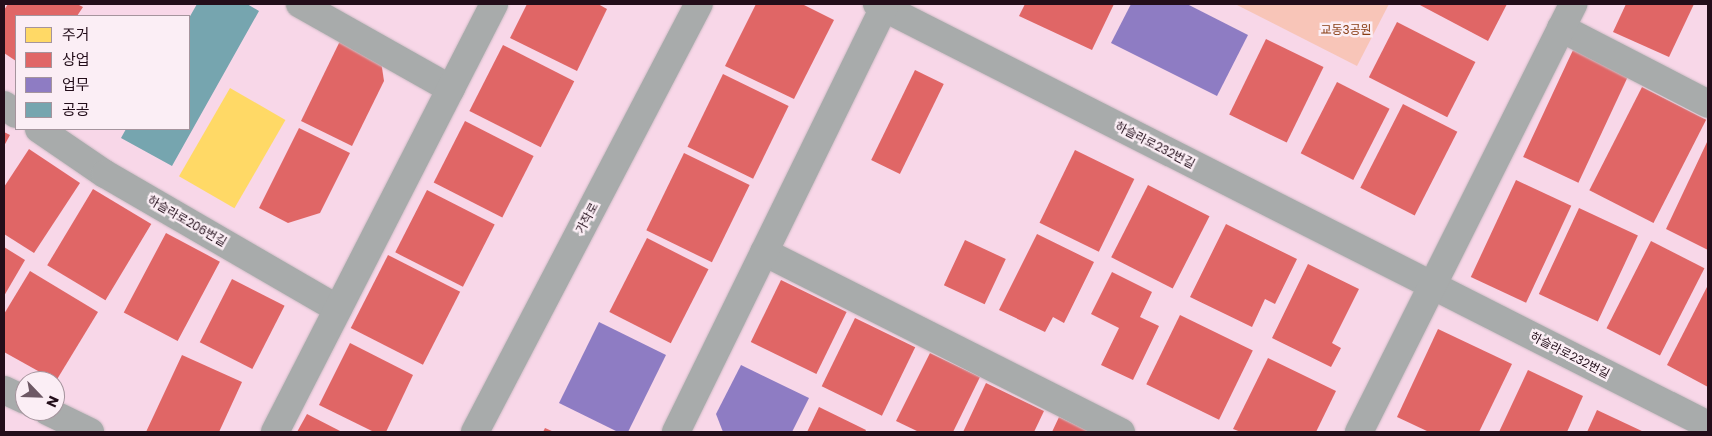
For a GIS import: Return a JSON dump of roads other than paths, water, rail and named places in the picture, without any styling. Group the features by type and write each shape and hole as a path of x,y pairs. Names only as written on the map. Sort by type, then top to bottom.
{"street":[{"path":"300,4 451,89"},
{"path":"274,432 494,4"},
{"name":"가작로","path":"475,432 699,4"},
{"path":"1359,432 1573,4"},
{"path":"676,432 881,6"},
{"name":"하슬라로232번길","path":"881,6 1708,425"},
{"path":"1561,28 1708,104"},
{"path":"4,105 15,113"},
{"name":"하슬라로206번길","path":"39,130 105,174 338,309"},
{"path":"764,252 1121,432"},
{"path":"65,420 90,432"}],"park label":[{"name":"교동3공원","path":"1346,30"}]}
